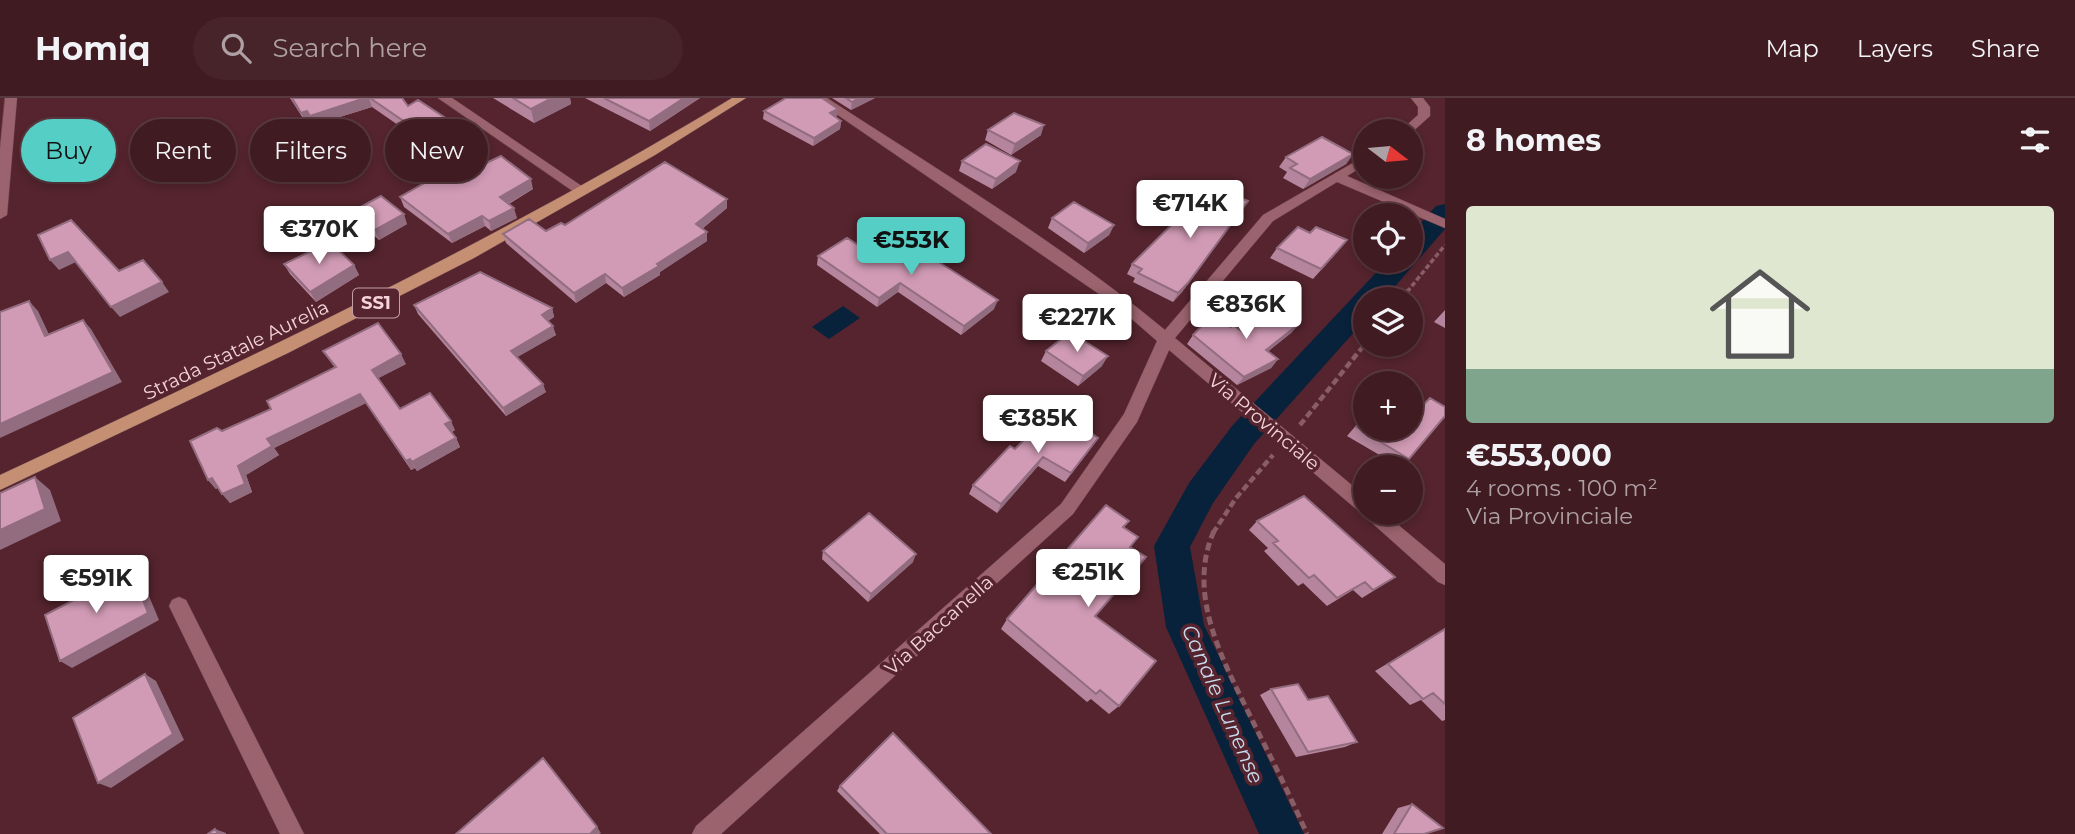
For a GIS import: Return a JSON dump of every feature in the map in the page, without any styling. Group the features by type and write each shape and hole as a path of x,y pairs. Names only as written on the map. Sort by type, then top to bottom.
{"main road":[{"name":"Strada Statale Aurelia","path":"0,483 299,342 476,251 740,98"}],"street":[{"path":"0,215 11,98"},
{"path":"444,98 582,191"},
{"name":"Via Provinciale","path":"819,98 957,188 1123,303 1353,497"},
{"path":"1417,98 1424,107 1424,116 1420,119"},
{"name":"Via Baccanella","path":"704,834 1067,509 1131,417 1166,339 1268,218 1353,168"},
{"path":"1339,178 1445,224"},
{"path":"1385,525 1445,576"},
{"path":"179,606 292,834"}],"path":[{"path":"1411,287 1445,244"},
{"path":"1295,430 1354,357"},
{"path":"1280,448 1252,478 1208,546 1204,596 1215,641 1307,834"}],"water":[{"path":"843,306 860,318 829,339 812,327"}],"building":[{"path":"292,98 365,98 310,116 307,111 301,113"},
{"path":"370,98 402,98 408,106 418,100 447,119 401,119"},
{"path":"513,98 552,98 531,109"},
{"path":"604,98 684,98 649,121"},
{"path":"786,98 822,98 838,109 830,113 841,121 814,138 764,111"},
{"path":"1014,113 1044,125 1015,144 988,130"},
{"path":"1322,137 1353,154 1310,179 1290,168 1297,164 1286,157"},
{"path":"986,144 1020,161 996,179 962,161"},
{"path":"501,156 531,179 500,197 514,208 489,221 482,216 448,234 400,197 427,182 488,182 488,162"},
{"path":"665,162 727,199 696,224 707,232 622,288 605,274 574,293 503,234 529,219 546,231 561,223 565,225"},
{"path":"1211,186 1248,201 1188,283 1178,293 1138,273 1142,269 1132,264"},
{"path":"381,196 404,214 375,230 353,211"},
{"path":"1074,202 1114,225 1088,243 1052,218"},
{"path":"71,220 119,271 143,260 162,282 111,307 68,252 50,260 38,235"},
{"path":"1298,227 1310,233 1316,227 1347,240 1321,269 1277,248"},
{"path":"913,237 940,254 934,259 998,300 964,326 900,283 879,298 818,256 847,238 880,259"},
{"path":"330,242 354,265 310,292 284,264"},
{"path":"480,272 552,308 542,315 553,326 511,351 543,384 503,408 414,305"},
{"path":"29,301 45,336 83,320 113,372 0,424 0,312"},
{"path":"1274,309 1299,324 1266,350 1278,359 1244,377 1193,335 1210,317 1231,327 1233,325 1243,332"},
{"path":"378,323 401,354 372,370 400,409 430,393 451,421 445,424 456,438 412,462 410,459 406,461 360,394 267,439 272,446 238,466 245,484 222,494 212,478 208,480 190,441 217,428 222,431 271,409 267,401 336,367 323,351"},
{"path":"1070,332 1108,356 1083,376 1046,351"},
{"path":"1430,398 1445,407 1445,416 1412,455 1402,455 1379,441 1423,441 1423,405"},
{"path":"1055,408 1098,438 1071,473 1043,457 1001,504 973,485 1010,446 1015,449"},
{"path":"35,477 45,509 0,530 0,493"},
{"path":"1304,496 1395,577 1373,590 1365,582 1337,598 1314,575 1309,578 1273,543 1278,541 1257,521"},
{"path":"1106,505 1129,521 1123,527 1138,537 1130,547 1146,557 1095,616 1156,661 1119,706 1100,690 1096,694 1007,619"},
{"path":"869,513 916,554 871,594 823,551"},
{"path":"131,570 148,613 60,661 45,615"},
{"path":"1445,629 1445,704 1433,693 1423,699 1388,664"},
{"path":"145,674 173,734 98,783 73,718"},
{"path":"1298,684 1308,700 1328,696 1357,742 1308,752 1271,689"},
{"path":"893,733 991,834 887,834 840,786"},
{"path":"543,758 597,827 590,834 456,834"},
{"path":"1412,804 1443,828 1424,834 1394,834"}],"waterway":[{"name":"Canale Lunense","path":"1423,238 1445,212"},
{"name":"Canale Lunense","path":"1379,287 1392,273"},
{"name":"Canale Lunense","path":"1282,834 1185,627 1172,546 1201,493 1243,435 1353,315"}]}
